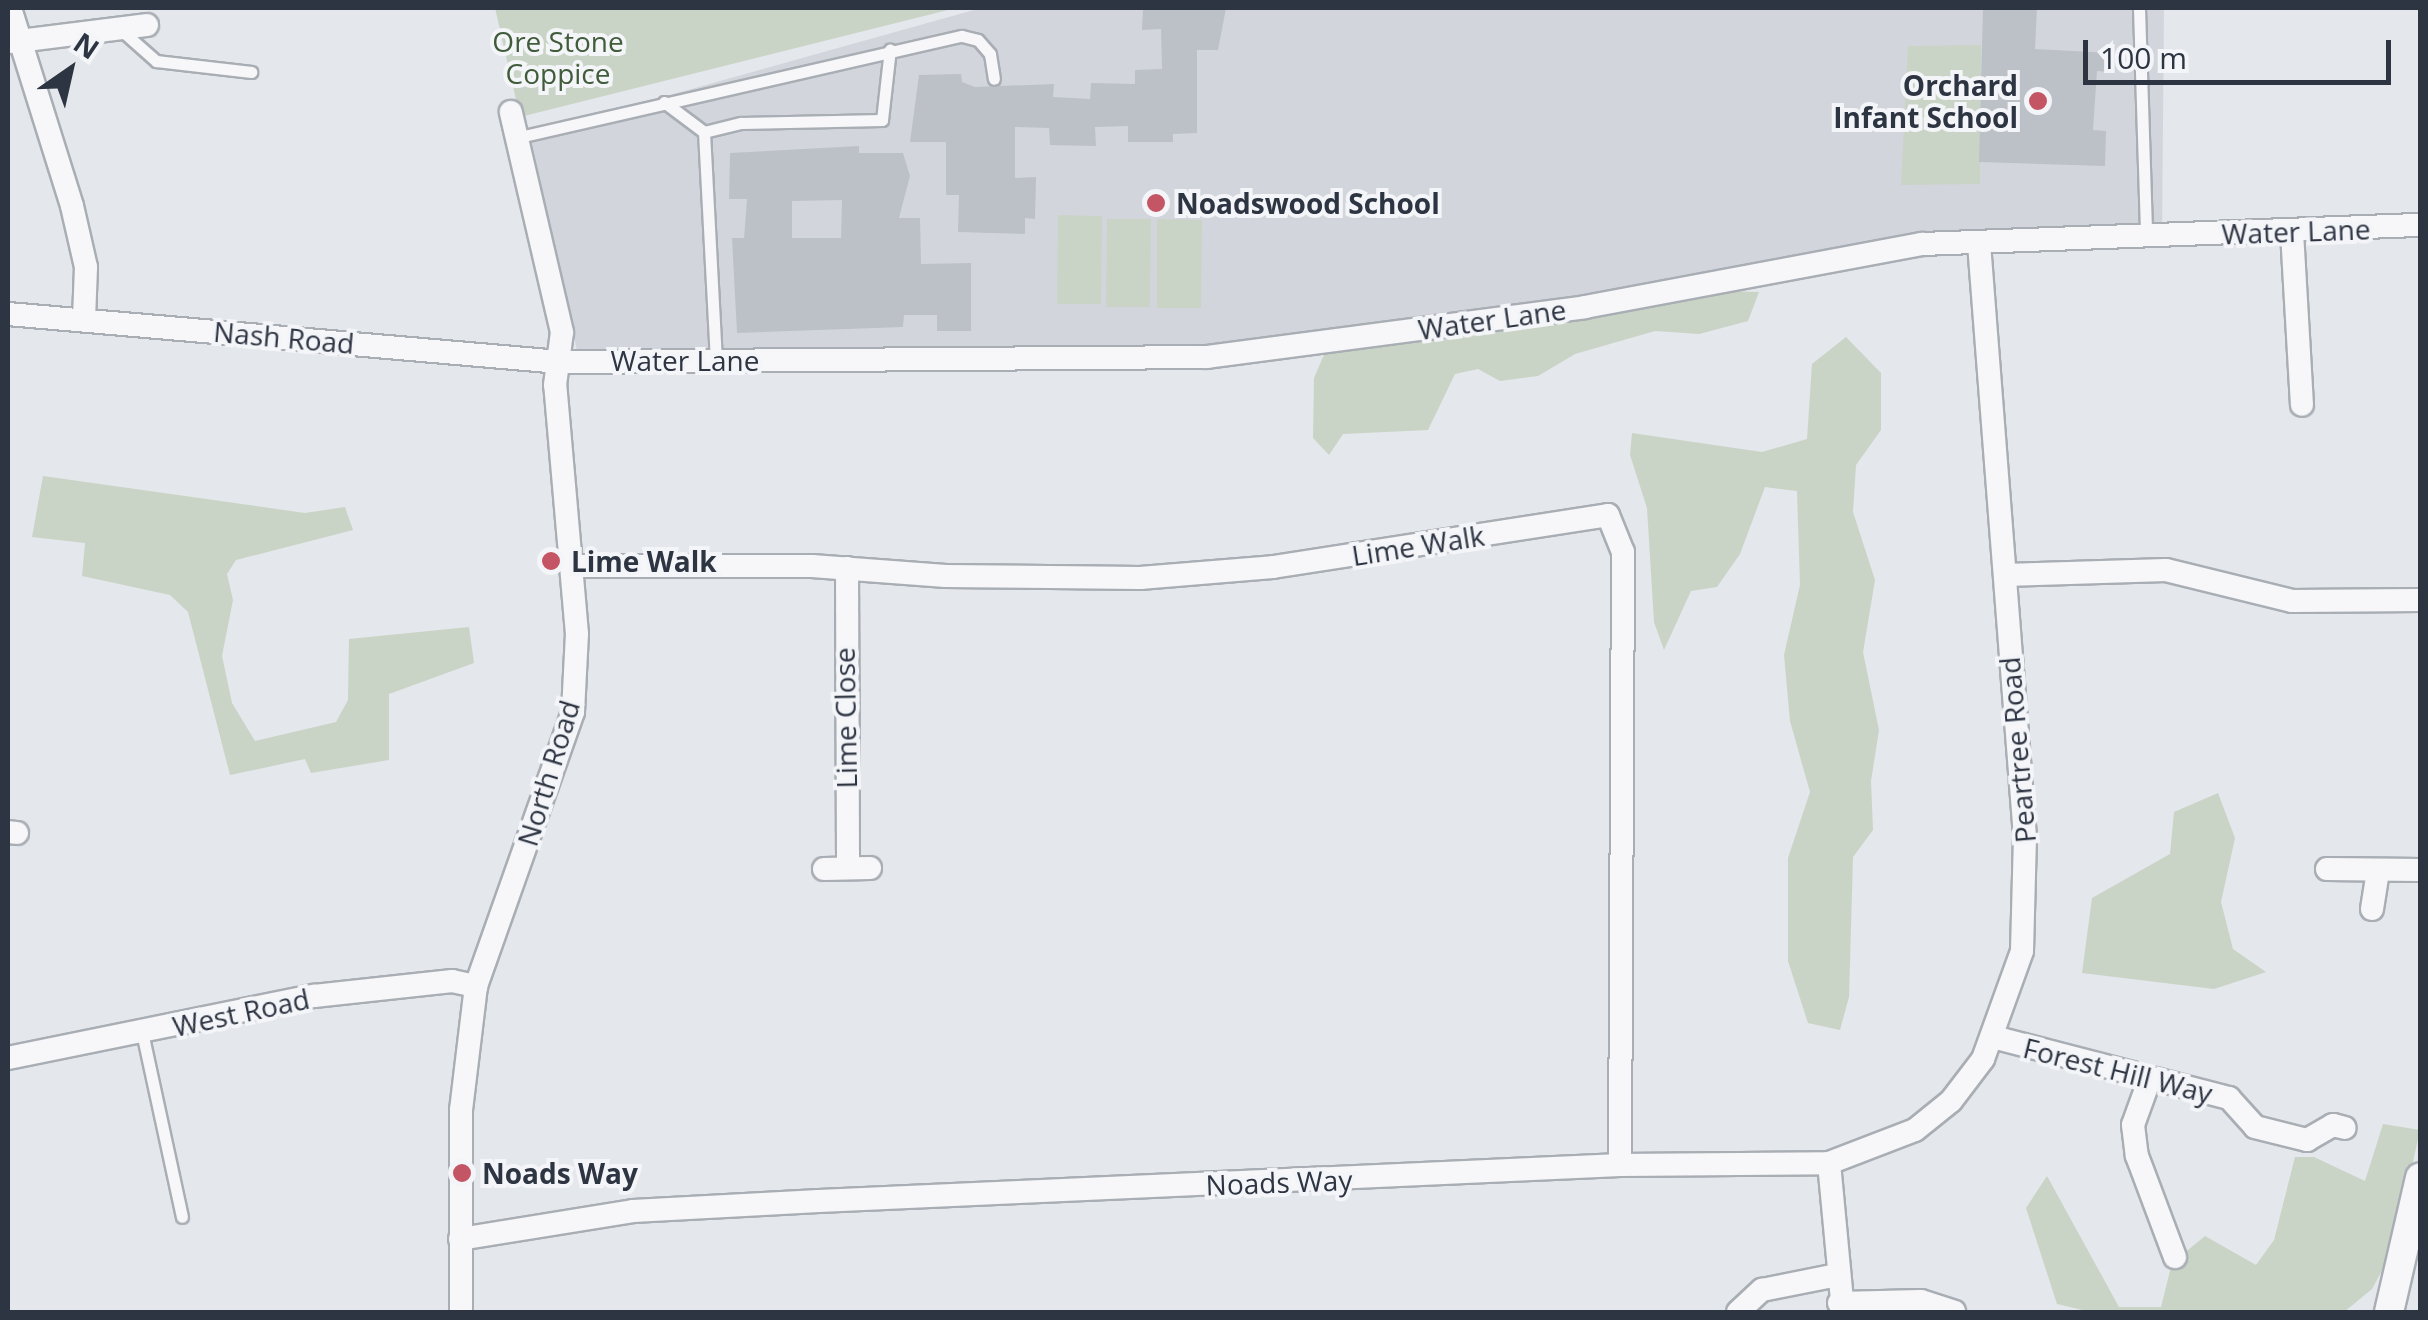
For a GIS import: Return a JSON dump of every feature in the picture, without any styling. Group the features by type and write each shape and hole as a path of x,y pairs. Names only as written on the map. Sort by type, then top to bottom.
{"street":[{"path":"10,8 15,41 86,267 84,319"},
{"path":"15,41 147,25"},
{"name":"North Road","path":"461,1312 461,1110 476,986 573,712 574,566 555,385 562,332 511,112"},
{"name":"Water Lane","path":"560,362 1207,357 1585,307 1922,244 2420,225"},
{"path":"2292,232 2302,405"},
{"name":"Peartree Road","path":"1829,1163 1896,1139 1934,1117 1968,1082 1993,1037 2016,980 2027,895 1979,243"},
{"name":"Nash Road","path":"8,314 560,362"},
{"name":"Lime Walk","path":"574,566 846,568 1086,580 1220,573 1608,516 1622,552 1620,1166"},
{"name":"Lime Close","path":"824,868 858,868 846,568"},
{"path":"2004,575 2166,570 2292,601 2420,600"},
{"path":"2327,869 2420,870"},
{"path":"2372,909 2378,870"},
{"name":"West Road","path":"8,1058 314,996 452,982 476,986"},
{"name":"Forest Hill Way","path":"1993,1037 2229,1098 2256,1127 2308,1140 2333,1125 2345,1128"},
{"path":"2150,1078 2133,1125 2138,1156 2176,1256"},
{"path":"1829,1163 1841,1308 1921,1302 1954,1312"},
{"name":"Noads Way","path":"460,1238 651,1210 1620,1166 1829,1163"},
{"path":"2389,1312 2420,1178"},
{"path":"1738,1312 1762,1290 1837,1275"}],"lane":[{"path":"2139,8 2146,237"},
{"path":"118,27 156,61 251,72"},
{"path":"515,138 660,101 962,36 978,40 990,54 994,79"},
{"path":"660,101 704,132 742,123 882,120 890,50"},
{"path":"704,132 716,360"},
{"path":"142,1032 182,1217"}],"shaded area":[{"name":"Noadswood School","path":"981,8 2164,8 2162,236 1769,272 1207,357 579,360 530,134"}],"green space":[{"name":"Ore Stone Coppice","path":"495,8 956,8 520,117"},
{"path":"1981,45 1980,184 1901,185 1908,46"},
{"path":"1058,215 1102,216 1101,304 1057,304"},
{"path":"1107,219 1151,219 1150,307 1106,307"},
{"path":"1157,219 1202,220 1201,308 1157,308"},
{"path":"1715,291 1759,292 1748,321 1699,334 1655,331 1575,354 1538,376 1500,381 1478,369 1455,374 1428,430 1343,434 1329,455 1313,438 1314,378 1332,336"},
{"path":"1846,337 1881,373 1881,430 1856,465 1853,512 1875,580 1863,652 1879,730 1871,781 1873,830 1853,857 1849,997 1840,1030 1808,1023 1788,961 1788,858 1810,792 1790,721 1784,655 1800,585 1797,491 1765,487 1740,554 1717,587 1691,591 1664,650 1654,622 1647,508 1630,455 1632,433 1762,452 1807,439 1812,364"},
{"path":"43,476 305,513 345,507 353,530 236,560 227,574 233,600 222,656 232,703 255,741 336,722 348,700 349,639 469,627 474,663 389,694 389,760 311,773 305,759 230,775 188,612 170,595 82,576 85,543 32,537"},
{"path":"2218,793 2235,838 2221,902 2233,949 2266,972 2214,989 2082,973 2092,898 2170,854 2174,812"},
{"path":"2383,1124 2420,1130 2394,1248 2372,1289 2344,1312 2091,1312 2057,1304 2026,1208 2047,1176 2119,1307 2161,1307 2172,1263 2205,1236 2256,1265 2274,1240 2295,1157 2314,1157 2365,1181"}],"building":[{"path":"1143,8 1226,8 1218,50 1197,50 1197,133 1173,134 1173,142 1128,142 1128,126 1095,127 1096,146 1050,145 1049,128 1015,127 1015,178 1036,177 1035,219 1025,218 1025,234 958,232 959,195 946,195 946,142 910,142 919,75 961,74 962,82 975,87 1054,84 1053,97 1090,99 1091,83 1135,84 1135,70 1162,69 1161,29 1142,30"},
{"name":"Orchard Infant School","path":"1983,8 2037,8 2035,49 2111,53 2110,72 2097,71 2093,130 2106,131 2105,166 1979,162"},
{"path":"859,146 859,153 903,153 910,176 899,218 920,218 921,264 971,263 971,331 937,331 937,315 904,315 903,327 737,333 732,238 744,238 747,199 729,199 730,153","holes":["842,200 841,238 792,238 792,201"]}],"place":[{"name":"Orchard Infant School","path":"2038,101"},
{"name":"Noadswood School","path":"1156,203"},
{"name":"Lime Walk","path":"551,561"},
{"name":"Noads Way","path":"462,1173"}]}
